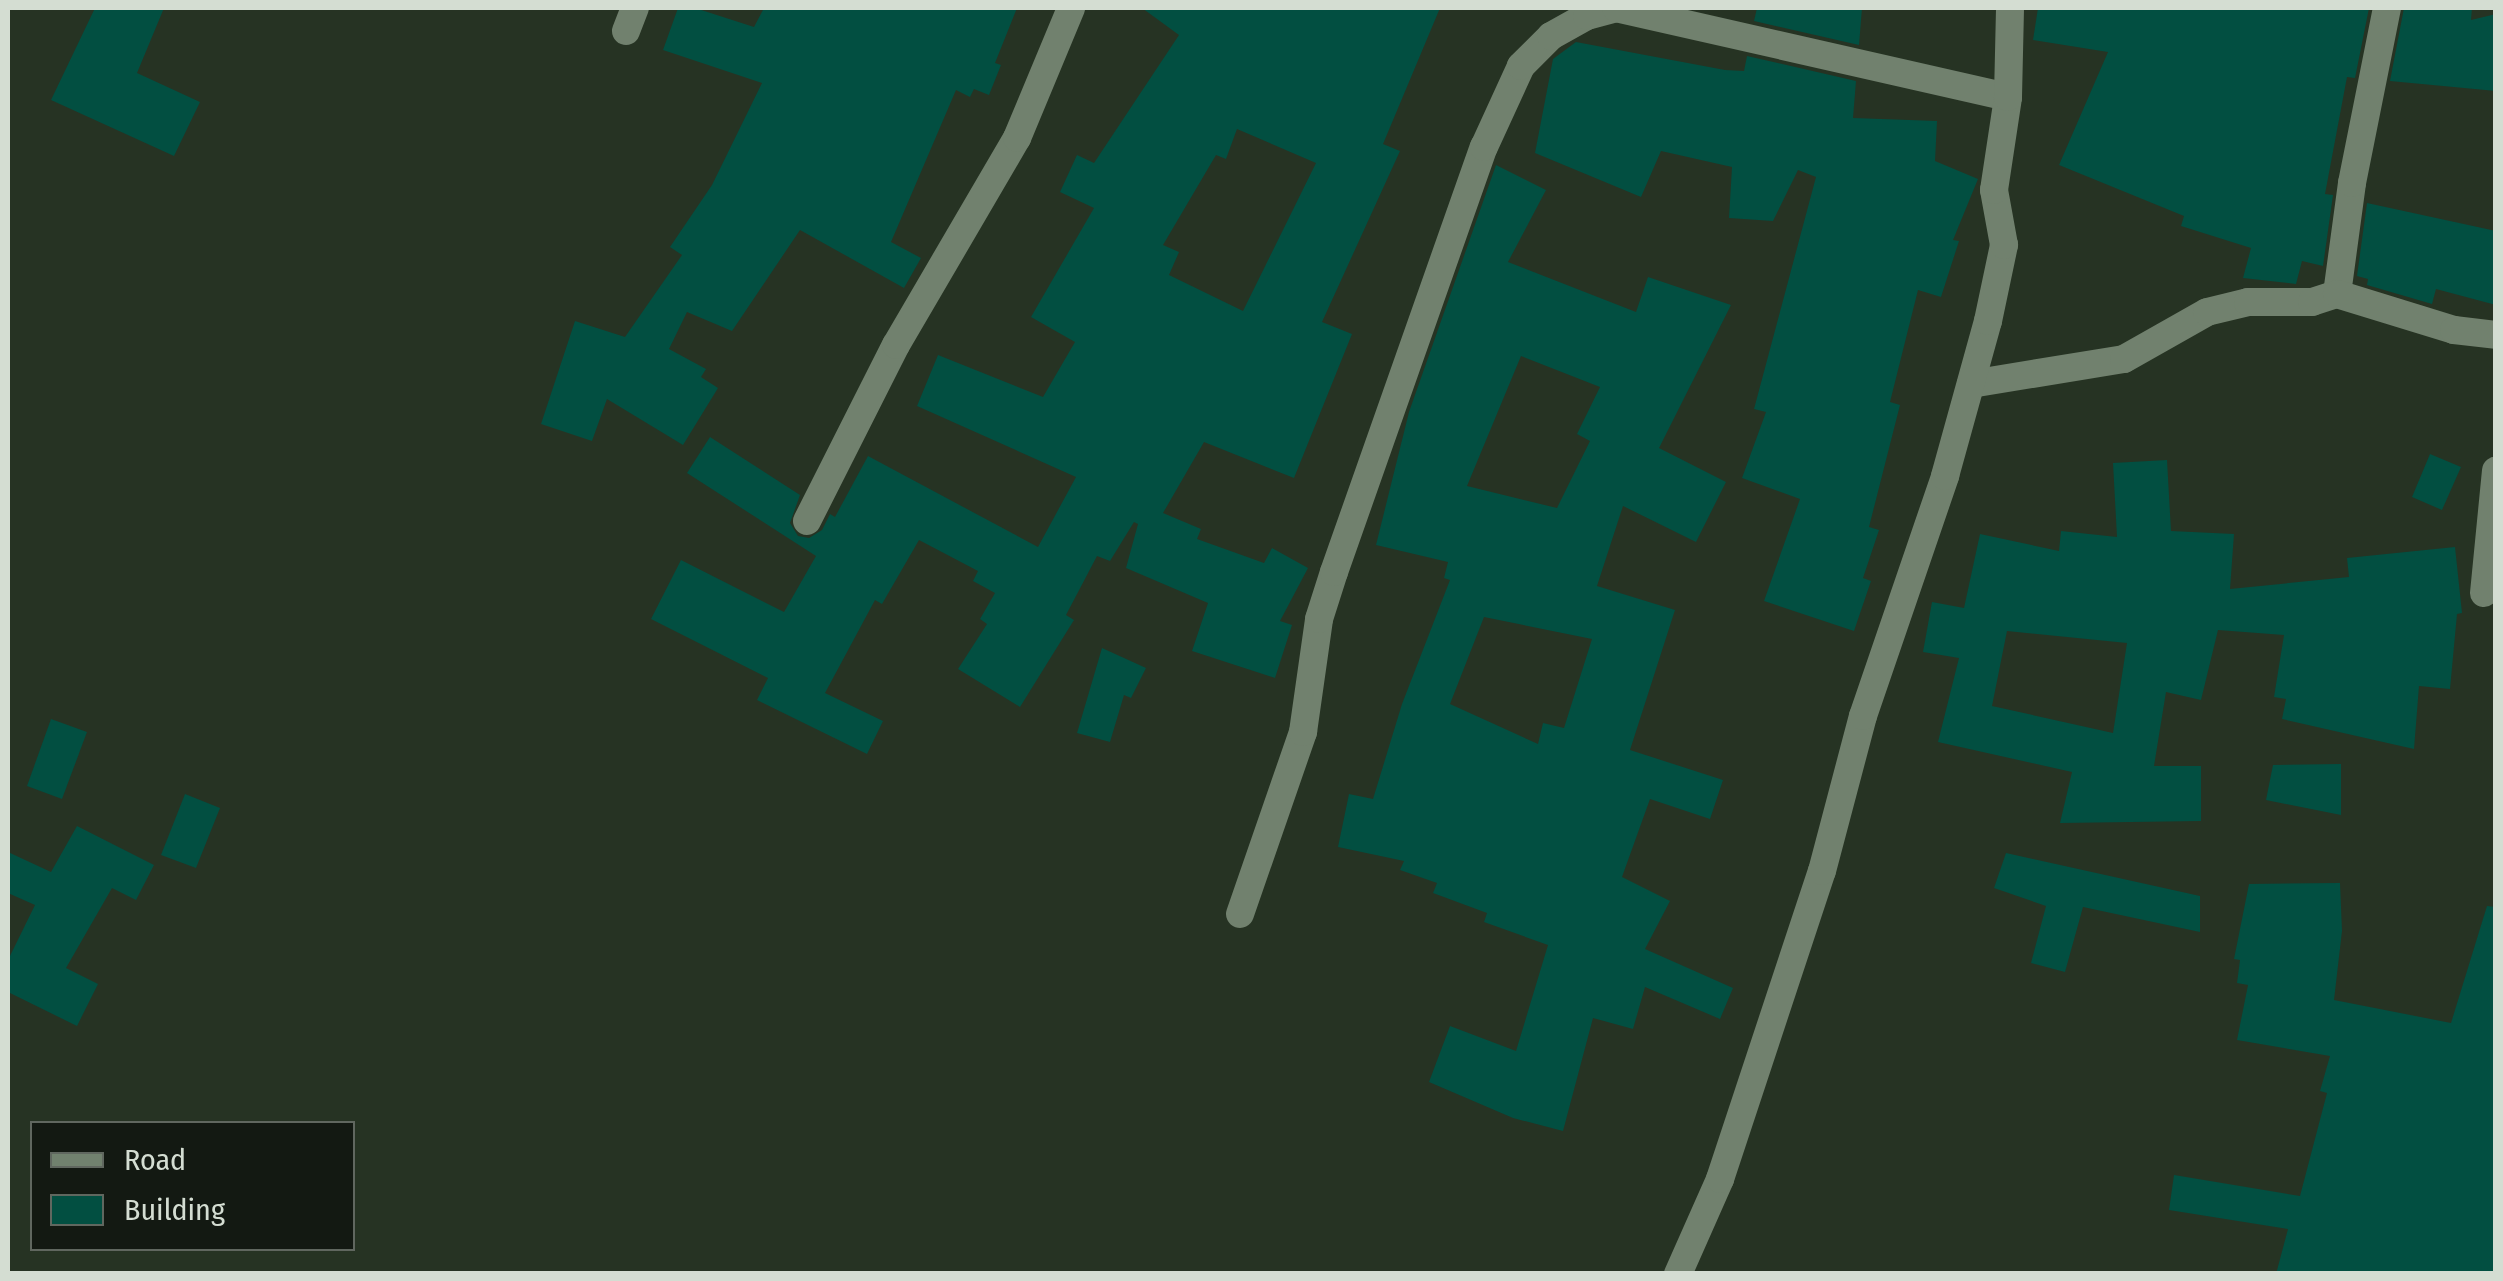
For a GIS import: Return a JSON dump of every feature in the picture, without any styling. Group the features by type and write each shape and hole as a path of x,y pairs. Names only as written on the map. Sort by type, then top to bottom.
{"street":[{"path":"807,520 896,344 1017,138 1072,8"},
{"path":"1240,914 1303,732 1319,619 1334,572 1484,146 1520,66 1551,36 1588,16 1616,8 2008,96"},
{"path":"1678,1274 1720,1179 1822,870 1863,716 1945,476 1971,384 2004,245 1994,190 2008,96 2010,8"},
{"path":"2337,294 2352,183 2387,8"},
{"path":"1971,384 2124,360 2207,312 2248,302 2312,302 2337,294 2454,330 2496,336"},
{"path":"2484,592 2496,471"}],"building":[{"path":"95,8 164,8 137,73 200,102 174,156 51,100"},
{"path":"678,8 695,8 754,27 764,8 1017,8 995,63 1001,65 989,95 974,89 970,97 956,90 891,242 921,258 904,288 800,230 732,331 687,312 669,349 706,369 701,377 718,388 683,445 607,399 592,441 541,424 575,321 625,337 682,255 670,247 712,185 762,83 663,50"},
{"path":"1142,8 1440,8 1383,144 1400,151 1322,322 1352,334 1294,478 1204,442 1163,513 1201,529 1197,539 1264,563 1272,548 1308,568 1280,621 1292,625 1275,678 1192,651 1208,603 1126,568 1138,524 1134,522 1110,561 1097,556 1066,615 1074,620 1020,707 958,669 987,624 980,619 995,593 973,581 978,571 919,540 882,604 875,600 825,693 883,721 867,754 757,700 768,678 651,619 681,560 784,612 816,556 687,473 710,437 800,495 790,523 798,536 809,538 822,530 830,514 835,517 868,456 1038,547 1076,477 917,406 938,355 1043,397 1075,342 1031,317 1094,208 1060,192 1077,155 1094,163 1179,35","holes":["1237,129 1316,163 1243,311 1169,275 1179,252 1163,245 1216,155 1226,159"]},
{"path":"1757,8 1862,8 1859,45 1754,21"},
{"path":"2038,8 2369,8 2355,78 2347,77 2325,194 2333,195 2323,266 2302,261 2296,284 2243,278 2251,248 2181,226 2184,216 2059,165 2108,52 2033,40"},
{"path":"2404,8 2472,8 2471,20 2496,14 2496,91 2390,81"},
{"path":"1576,42 1725,70 1744,71 1747,56 1856,81 1853,118 1937,121 1935,161 1978,179 1953,240 1959,241 1941,297 1918,290 1890,402 1900,405 1869,527 1879,530 1863,578 1871,581 1854,631 1764,601 1800,499 1742,478 1766,412 1754,409 1816,177 1798,170 1773,221 1729,218 1732,167 1661,151 1641,197 1535,153 1553,59"},
{"path":"1496,165 1546,190 1508,262 1636,312 1648,277 1731,305 1659,448 1726,482 1696,542 1623,506 1597,586 1675,610 1630,750 1723,780 1710,819 1650,799 1622,877 1670,901 1645,949 1733,988 1720,1019 1645,987 1633,1029 1593,1018 1563,1131 1513,1118 1429,1082 1450,1026 1516,1051 1548,945 1484,922 1487,913 1433,893 1437,883 1400,870 1404,861 1338,847 1349,794 1373,799 1402,704 1450,580 1444,578 1448,562 1376,545 1409,412","holes":["1521,356 1600,387 1577,434 1590,441 1557,508 1467,486","1484,617 1592,639 1564,728 1543,723 1538,744 1450,704"]},
{"path":"2367,203 2496,231 2496,305 2436,289 2432,304 2367,285 2368,279 2357,276"},
{"path":"2430,454 2461,467 2442,510 2412,497"},
{"path":"2167,460 2171,531 2234,534 2230,589 2349,577 2347,558 2455,547 2462,613 2457,614 2450,689 2419,686 2414,749 2282,719 2286,699 2274,697 2284,635 2218,630 2201,700 2166,692 2154,766 2201,766 2201,821 2060,823 2072,772 1938,742 1959,658 1923,652 1932,602 1964,608 1980,534 2059,551 2061,531 2117,537 2113,463","holes":["2007,631 2127,643 2113,733 1992,706"]},
{"path":"1102,648 1146,668 1131,698 1124,695 1110,742 1077,733"},
{"path":"51,719 87,732 62,799 27,786"},
{"path":"2341,764 2341,815 2266,800 2273,765"},
{"path":"185,794 220,808 196,868 161,855"},
{"path":"77,826 154,865 136,900 112,888 66,968 98,984 77,1026 8,992 8,960 35,905 8,893 8,852 51,872"},
{"path":"2006,853 2200,896 2200,932 2083,907 2065,972 2031,963 2046,906 1994,888"},
{"path":"2340,883 2342,931 2334,1000 2451,1023 2487,906 2496,907 2496,1274 2276,1274 2288,1229 2169,1210 2174,1175 2300,1196 2327,1093 2320,1091 2330,1056 2237,1040 2248,985 2237,983 2240,960 2234,959 2249,884"}]}
